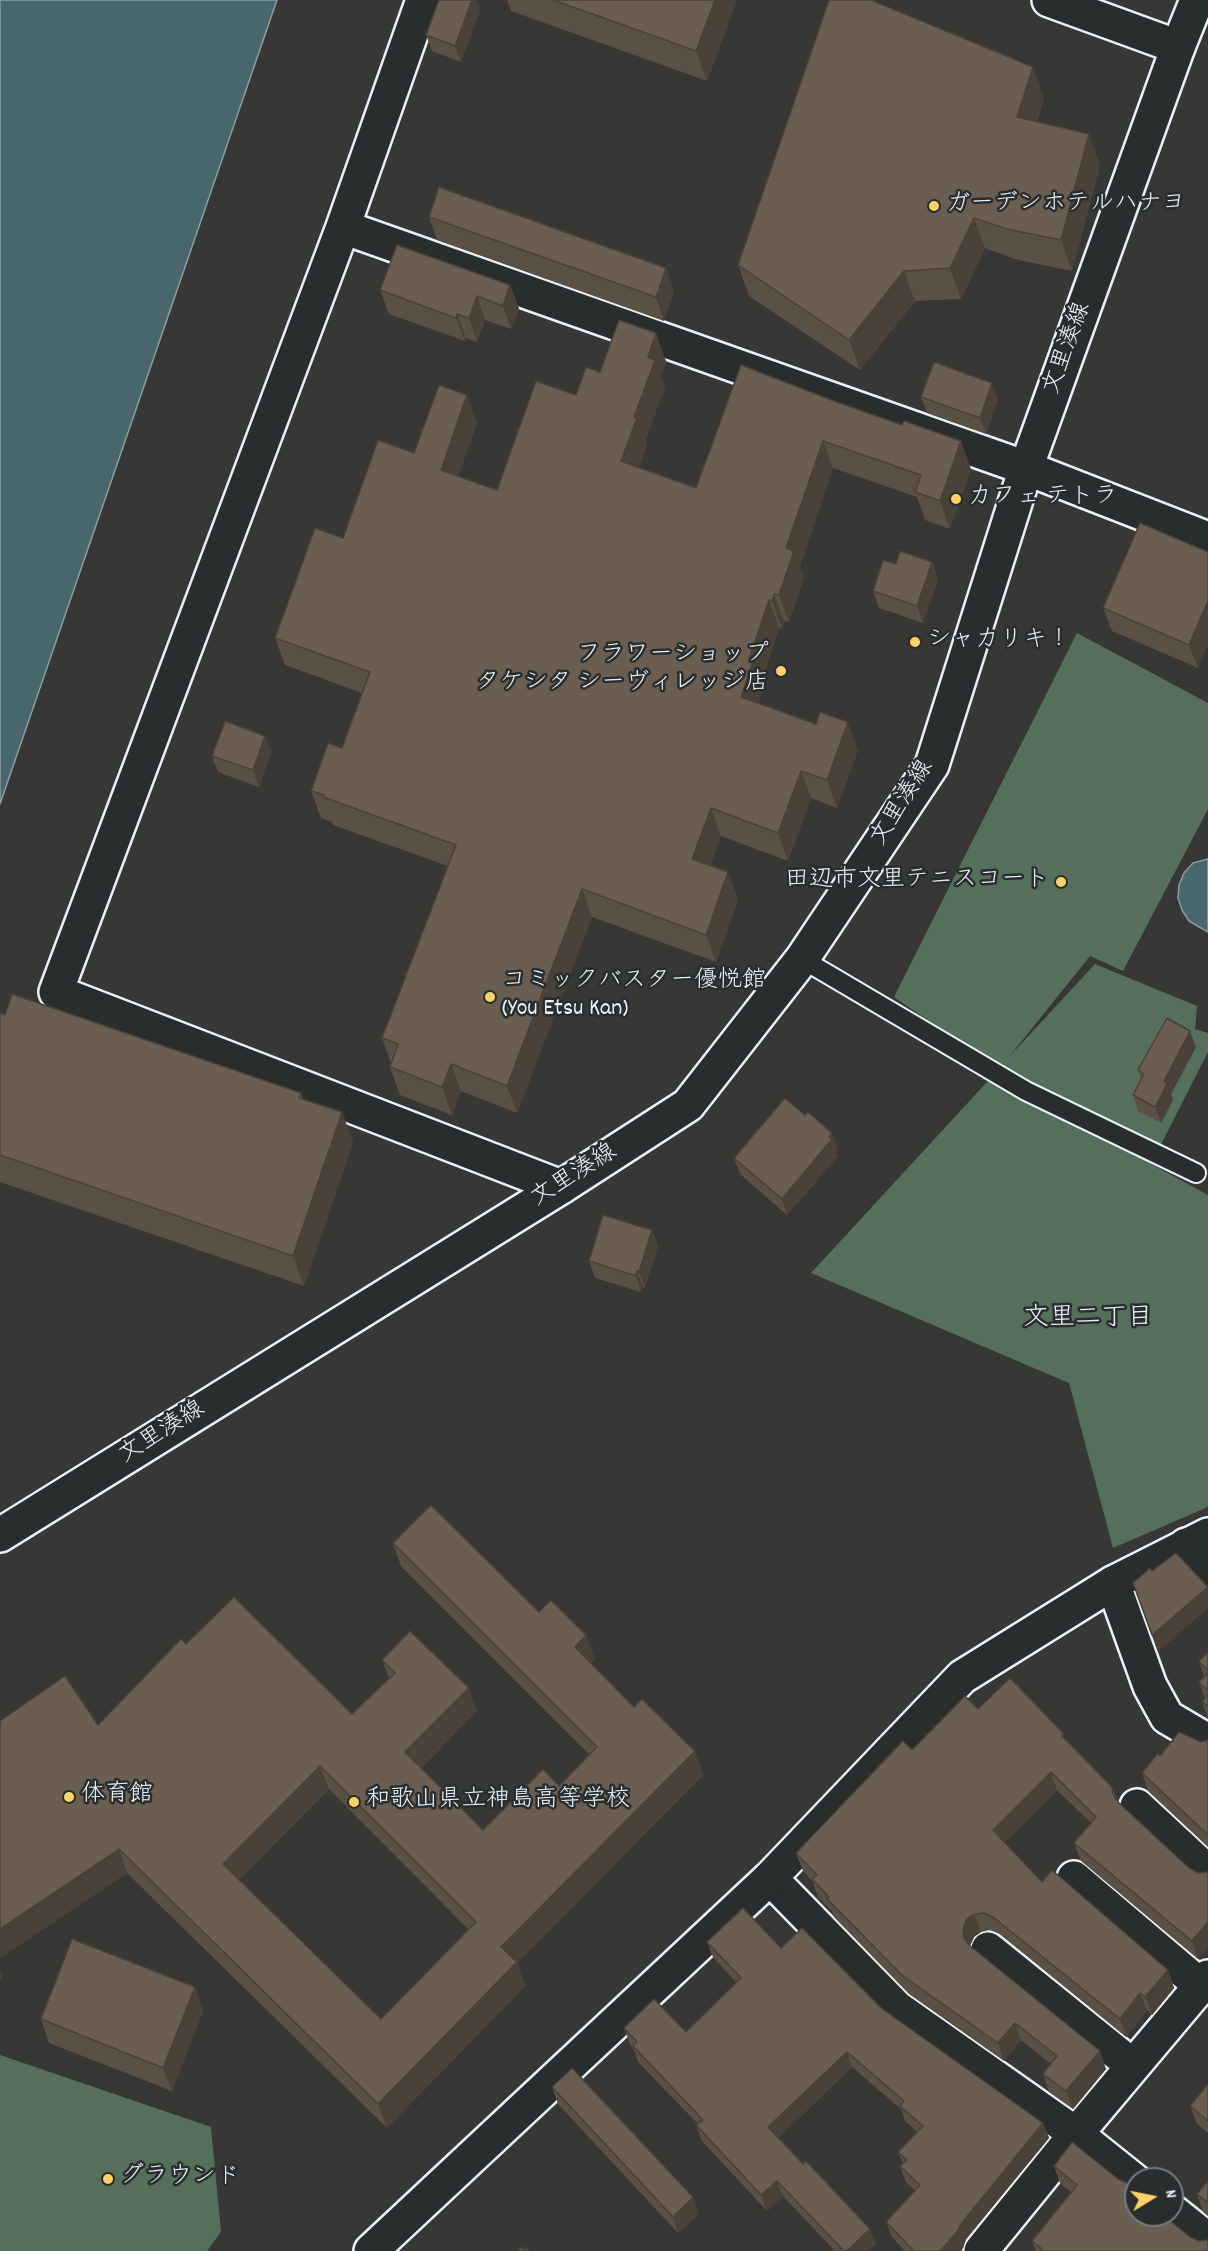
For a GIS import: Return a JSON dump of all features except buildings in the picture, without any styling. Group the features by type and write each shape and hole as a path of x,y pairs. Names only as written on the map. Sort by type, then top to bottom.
{"street":[{"path":"423,0 343,227 56,992 561,1187"},
{"path":"1048,0 1178,47"},
{"name":"文里湊線","path":"0,1535 561,1187 688,1105 802,959 932,765 1026,468 1197,0"},
{"path":"343,227 1026,468 1208,539"},
{"path":"371,2251 770,1878 962,1677 1113,1583 1197,1540 1208,1570"},
{"path":"1113,1583 1150,1686 1167,1717 1208,1741"},
{"path":"1137,1806 1208,1872"},
{"path":"770,1878 897,2008 1076,2134 1124,2172"},
{"path":"981,2251 1204,1982 1074,1878"},
{"path":"988,1949 1133,2066"},
{"path":"1184,2221 1208,2240"}],"lane":[{"path":"802,959 1026,1091 1196,1173"}],"green space":[{"path":"1077,633 1208,703 1208,809 1123,971 1090,956 1009,1057 1095,964 1197,1006 1195,1029 1208,1033 1208,1052 1151,1164 1208,1195 1208,1507 1113,1548 1069,1383 811,1273 999,1069 894,997"},
{"name":"グラウンド","path":"0,2055 211,2127 221,2232 207,2251 0,2251"}],"water":[{"path":"0,0 277,0 0,804"},
{"path":"1208,859 1208,932 1189,921 1178,898 1179,885 1184,873 1193,863"}],"place":[{"name":"ガーデンホテルハナヨ","path":"934,206"},
{"name":"カフェ テトラ","path":"956,499"},
{"name":"シャカリキ！","path":"915,642"},
{"name":"フラワーショップ タケシタ シーヴィレッジ店","path":"781,671"},
{"name":"田辺市文里テニスコート","path":"1061,882"},
{"name":"コミックバスター優悦館 (You Etsu Kan)","path":"490,997"},
{"name":"体育館","path":"69,1797"},
{"name":"和歌山県立神島高等学校","path":"354,1802"},
{"name":"グラウンド","path":"108,2179"}],"district":[{"name":"文里二丁目","path":"1088,1320"}]}
